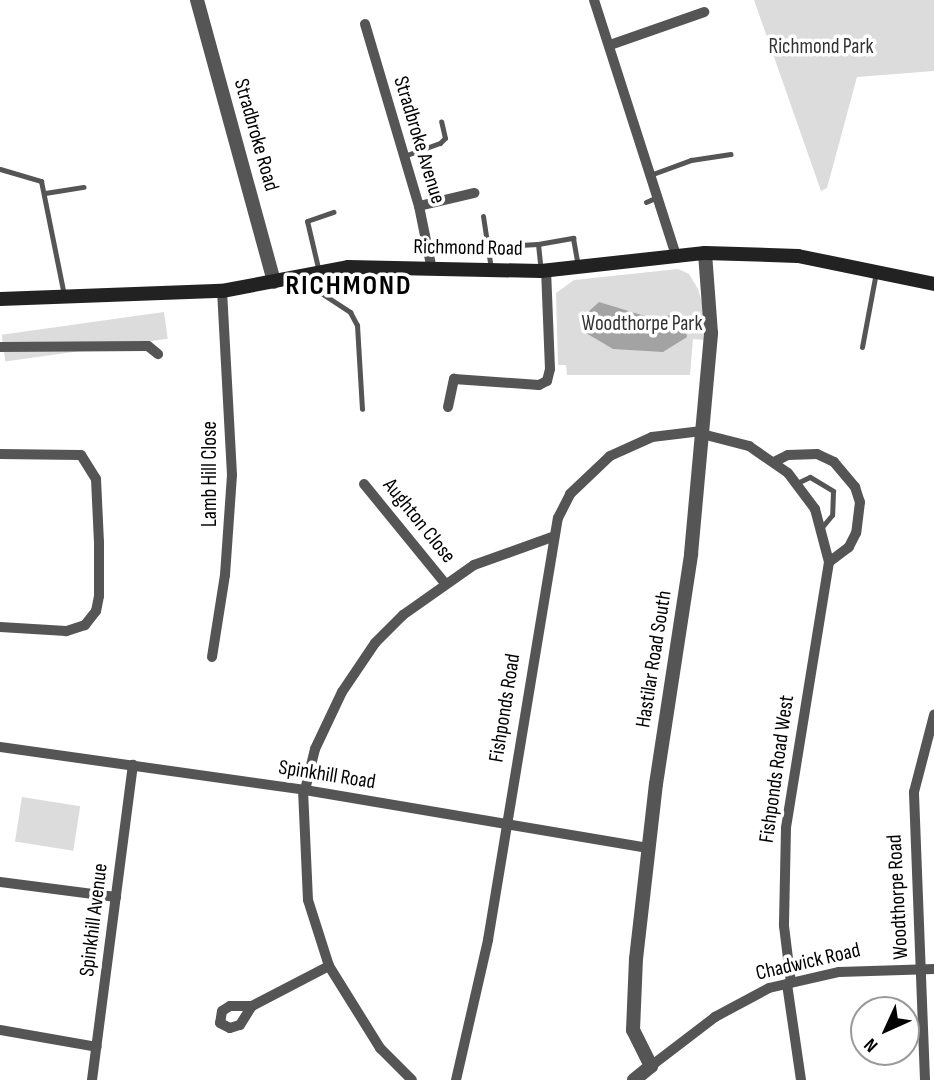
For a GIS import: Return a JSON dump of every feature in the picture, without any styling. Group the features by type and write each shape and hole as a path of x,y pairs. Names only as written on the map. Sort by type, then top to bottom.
{"main road":[{"name":"Richmond Road","path":"0,299 222,291 348,267 491,272 543,270 705,253 771,253 876,269 934,284"}],"street":[{"name":"Stradbroke Road","path":"197,0 274,282"},
{"path":"594,0 676,256"},
{"path":"610,46 704,12"},
{"name":"Stradbroke Avenue","path":"365,24 419,206 432,270"},
{"path":"419,206 474,193"},
{"name":"Hastilar Road South","path":"650,1066 636,1043 632,1021 648,848 691,554 712,323 705,253"},
{"path":"448,407 454,379 539,384 547,381 543,270"},
{"name":"Lamb Hill Close","path":"212,657 225,575 232,475 222,291"},
{"path":"0,347 148,346 158,354"},
{"name":"Fishponds Road West","path":"702,432 731,438 776,461 797,483 815,509 828,562 786,828 784,926 801,1080"},
{"name":"Fishponds Road","path":"456,1080 488,940 552,537 570,494 610,456 652,437 702,432"},
{"path":"0,454 81,455 96,480 99,542 98,604 85,625 66,631 0,627"},
{"path":"776,461 788,455 817,454 834,462 855,487 860,502 856,533 849,547 828,562"},
{"name":"Aughton Close","path":"364,484 444,582"},
{"path":"412,1080 380,1048 329,966 308,900 304,790 315,749 357,667 402,615 444,582 504,551 552,537"},
{"name":"Woodthorpe Road","path":"925,1080 914,792 934,715"},
{"name":"Spinkhill Road","path":"0,747 304,790 648,848"},
{"name":"Spinkhill Avenue","path":"92,1080 133,765"},
{"path":"0,882 116,897"},
{"path":"253,1006 329,966"},
{"name":"Chadwick Road","path":"634,1080 729,1007 789,983 839,972 920,968 934,970"},
{"path":"0,1030 97,1047"}],"lane":[{"path":"404,156 440,144 445,138 441,121"},
{"path":"650,175 691,160 732,154"},
{"path":"0,169 36,176 45,193 64,295"},
{"path":"45,193 84,187"},
{"path":"646,202 657,197"},
{"path":"332,212 307,221 313,273 320,293 342,304 357,325 362,409"},
{"path":"483,216 491,272"},
{"path":"519,245 573,238 578,268"},
{"path":"538,244 543,270"},
{"path":"862,347 876,269"},
{"path":"797,483 810,477 833,491 832,515 821,528"}],"green space":[{"name":"Richmond Park","path":"754,0 934,0 934,71 857,77 827,188 821,191"},
{"name":"Woodthorpe Park","path":"678,269 689,274 698,289 705,312 704,340 693,339 690,375 567,375 566,365 558,365 556,293 574,280"},
{"path":"164,312 168,339 5,362 2,335"},
{"path":"22,797 80,806 73,851 15,841"}],"shaded area":[{"path":"599,302 658,320 674,313 684,317 687,337 663,352 613,349 586,333 586,314"}],"district":[{"name":"RICHMOND","path":"349,286"}]}
